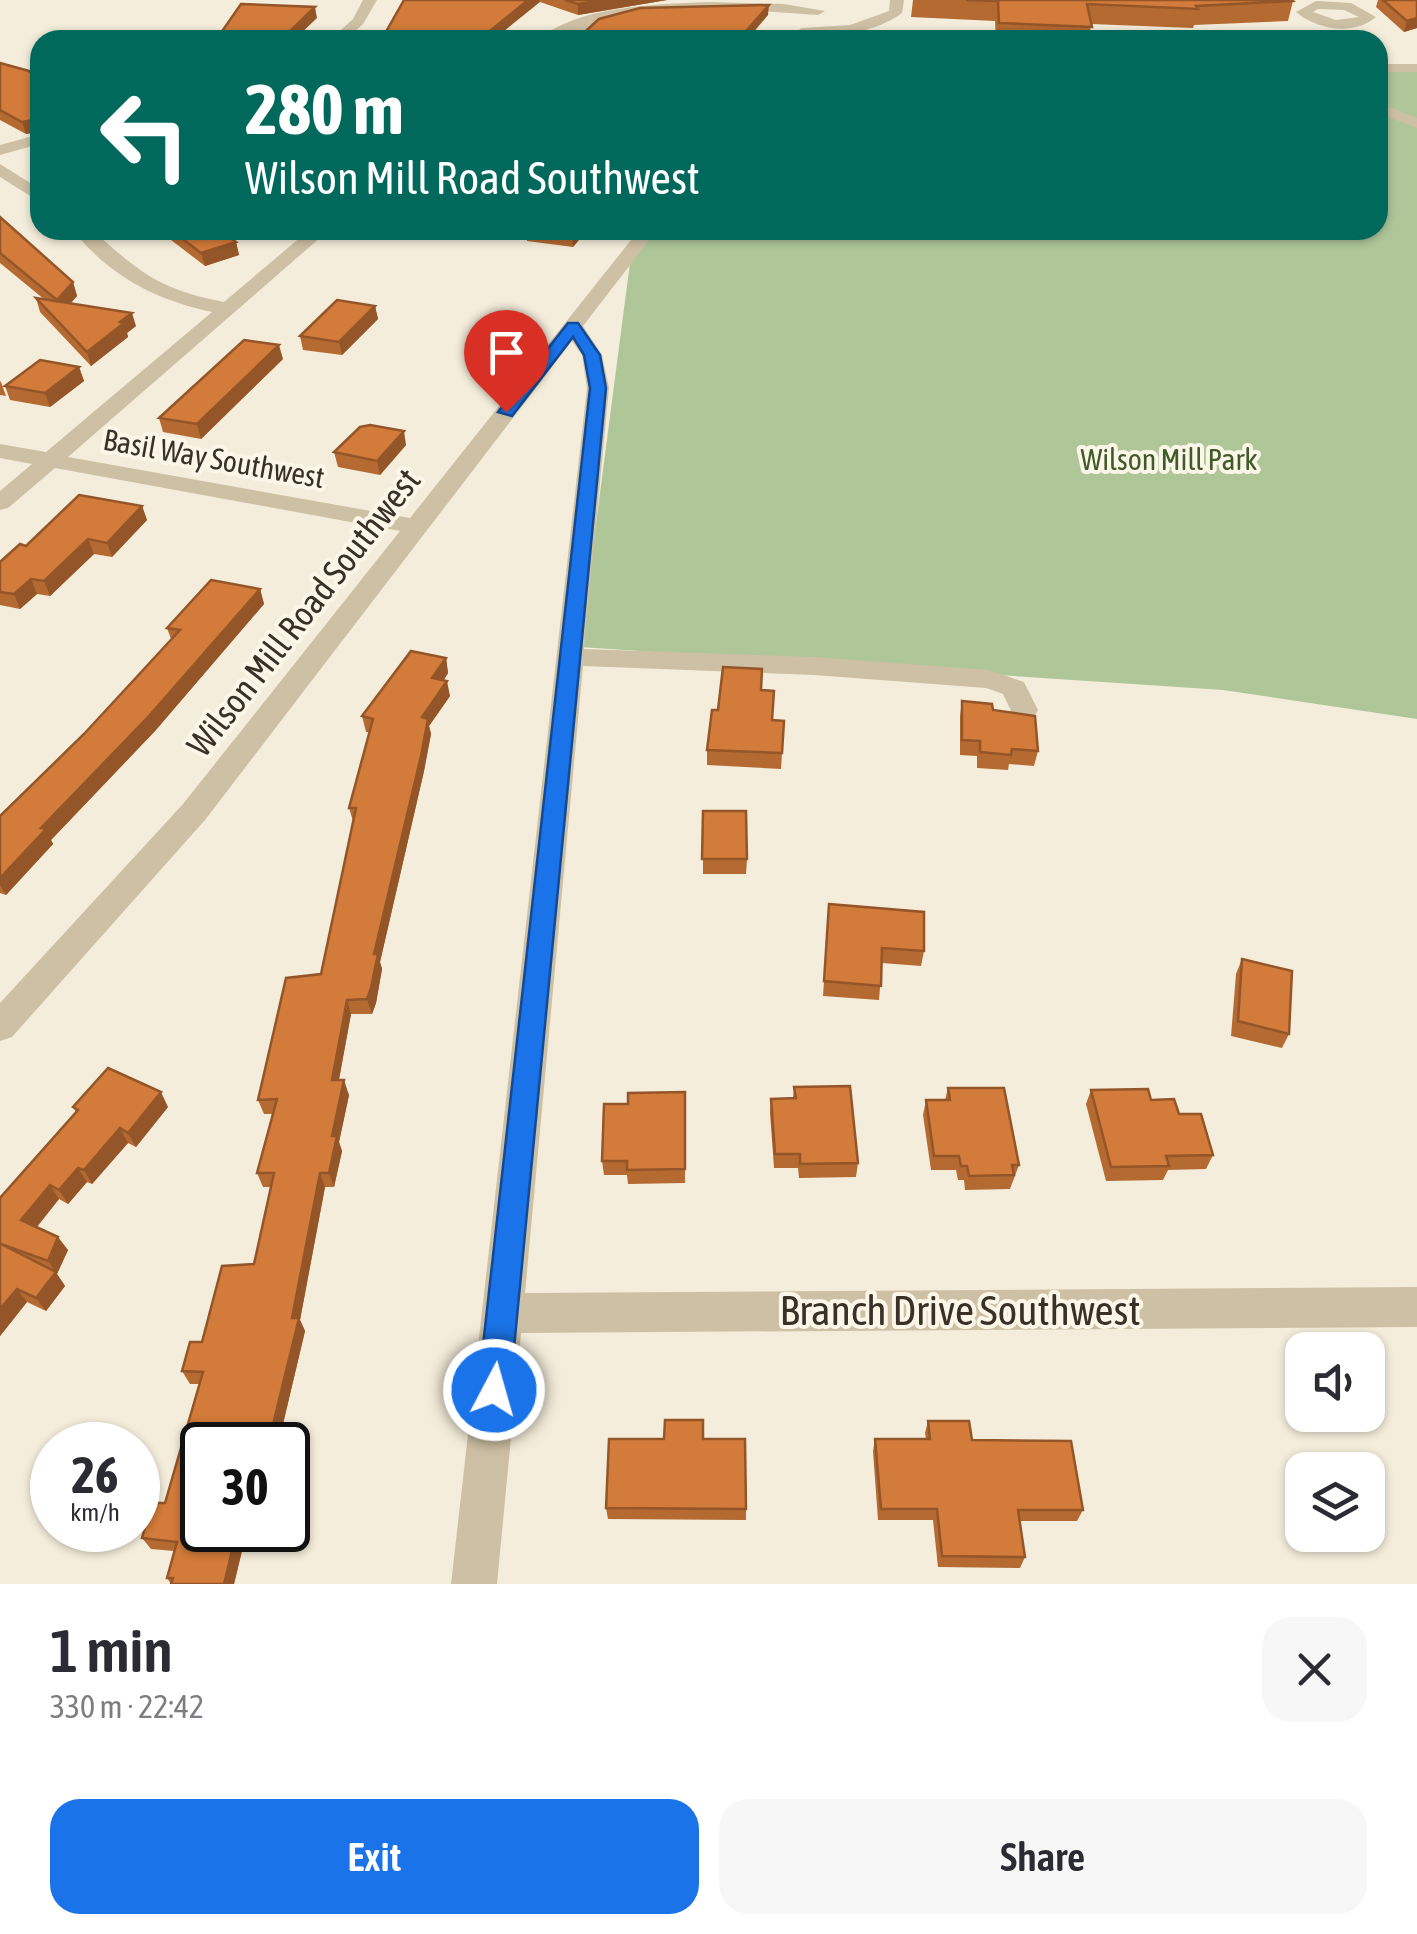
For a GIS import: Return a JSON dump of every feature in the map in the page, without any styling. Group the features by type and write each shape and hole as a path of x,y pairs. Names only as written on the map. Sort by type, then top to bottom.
{"street":[{"path":"348,30 370,0"},
{"path":"846,30 879,23 896,13 897,0"},
{"path":"557,30 575,18 647,2 822,5"},
{"path":"803,30 822,5"},
{"path":"1388,68 1417,68"},
{"path":"1388,112 1417,123"},
{"path":"0,150 30,142"},
{"path":"0,169 30,190"},
{"path":"93,240 144,284 175,298 228,308"},
{"path":"0,502 308,240"},
{"name":"Wilson Mill Road Southwest","path":"0,1027 194,812 640,240"},
{"path":"474,1584 598,388 592,355 573,326"},
{"name":"Basil Way Southwest","path":"0,451 417,527"},
{"path":"570,657 814,666 989,680 1014,688 1024,710"},
{"name":"Branch Drive Southwest","path":"502,1313 1417,1306"}],"green space":[{"name":"Wilson Mill Park","path":"1388,67 1417,67 1417,719 1223,690 580,647 631,255 644,240 1388,240"}],"building":[{"path":"404,0 528,0 491,30 387,30"},
{"path":"565,0 604,0 578,4"},
{"path":"966,0 1293,1 1196,6 1198,9 1087,4 1092,27 999,23 998,1"},
{"path":"1383,0 1417,0 1417,18 1407,21"},
{"path":"241,4 315,7 291,30 223,30"},
{"path":"769,5 747,30 587,30 599,19 640,8"},
{"path":"0,63 30,72 30,120 22,122 0,110"},
{"path":"0,217 73,282 57,300 0,253"},
{"path":"184,240 236,242 201,253"},
{"path":"36,298 132,313 87,352"},
{"path":"337,300 375,306 339,342 300,336"},
{"path":"244,340 279,345 197,424 159,418"},
{"path":"40,360 79,367 45,393 5,386"},
{"path":"360,427 404,431 377,461 334,452"},
{"path":"79,495 142,506 107,543 88,539 44,581 31,579 14,594 0,592 0,562 20,544 26,546"},
{"path":"211,580 260,589 0,878 0,816 84,734 180,630 167,628"},
{"path":"411,651 446,658 432,678 447,681 422,717 428,719 374,954 378,954 371,988 367,999 347,1000 332,1080 344,1080 332,1136 337,1136 329,1173 320,1173 292,1318 299,1318 274,1422 188,1422 203,1372 182,1371 190,1342 202,1342 222,1266 254,1264 274,1173 257,1173 277,1099 258,1100 286,978 321,974 356,808 349,808 373,719 362,716"},
{"path":"723,667 762,669 761,690 774,691 772,720 784,721 782,753 707,750 712,710 718,710"},
{"path":"962,701 992,704 993,710 1035,716 1038,751 1012,749 1011,755 980,752 980,741 962,740"},
{"path":"703,811 746,811 747,859 702,859"},
{"path":"829,904 924,912 924,951 882,948 881,986 824,981"},
{"path":"1242,959 1292,971 1289,1034 1238,1021"},
{"path":"108,1068 161,1092 128,1133 120,1128 84,1170 78,1168 59,1190 50,1185 21,1220 58,1237 48,1261 1,1244 56,1272 36,1298 17,1289 0,1309 0,1198 78,1110 73,1107"},
{"path":"850,1086 858,1163 800,1164 800,1154 775,1154 771,1099 796,1098 794,1087"},
{"path":"948,1088 1004,1088 1019,1165 1012,1165 1014,1175 969,1176 959,1156 934,1156 926,1100 950,1100"},
{"path":"1148,1089 1151,1100 1174,1099 1179,1114 1201,1114 1213,1155 1166,1156 1169,1166 1111,1167 1091,1090"},
{"path":"685,1092 685,1169 627,1170 627,1161 602,1161 604,1104 628,1104 628,1093"},
{"path":"665,1420 703,1420 703,1439 745,1439 746,1509 606,1508 609,1439 664,1439"},
{"path":"928,1421 969,1421 972,1440 1071,1441 1083,1510 1018,1510 1025,1557 942,1556 937,1509 881,1509 875,1439 930,1439"},
{"path":"180,1451 180,1552 232,1552 224,1584 171,1584 173,1578 167,1578 177,1542 160,1540 160,1503 165,1503"}],"route":[{"path":"494,1390 598,388 592,355 573,326 506,412"}]}
